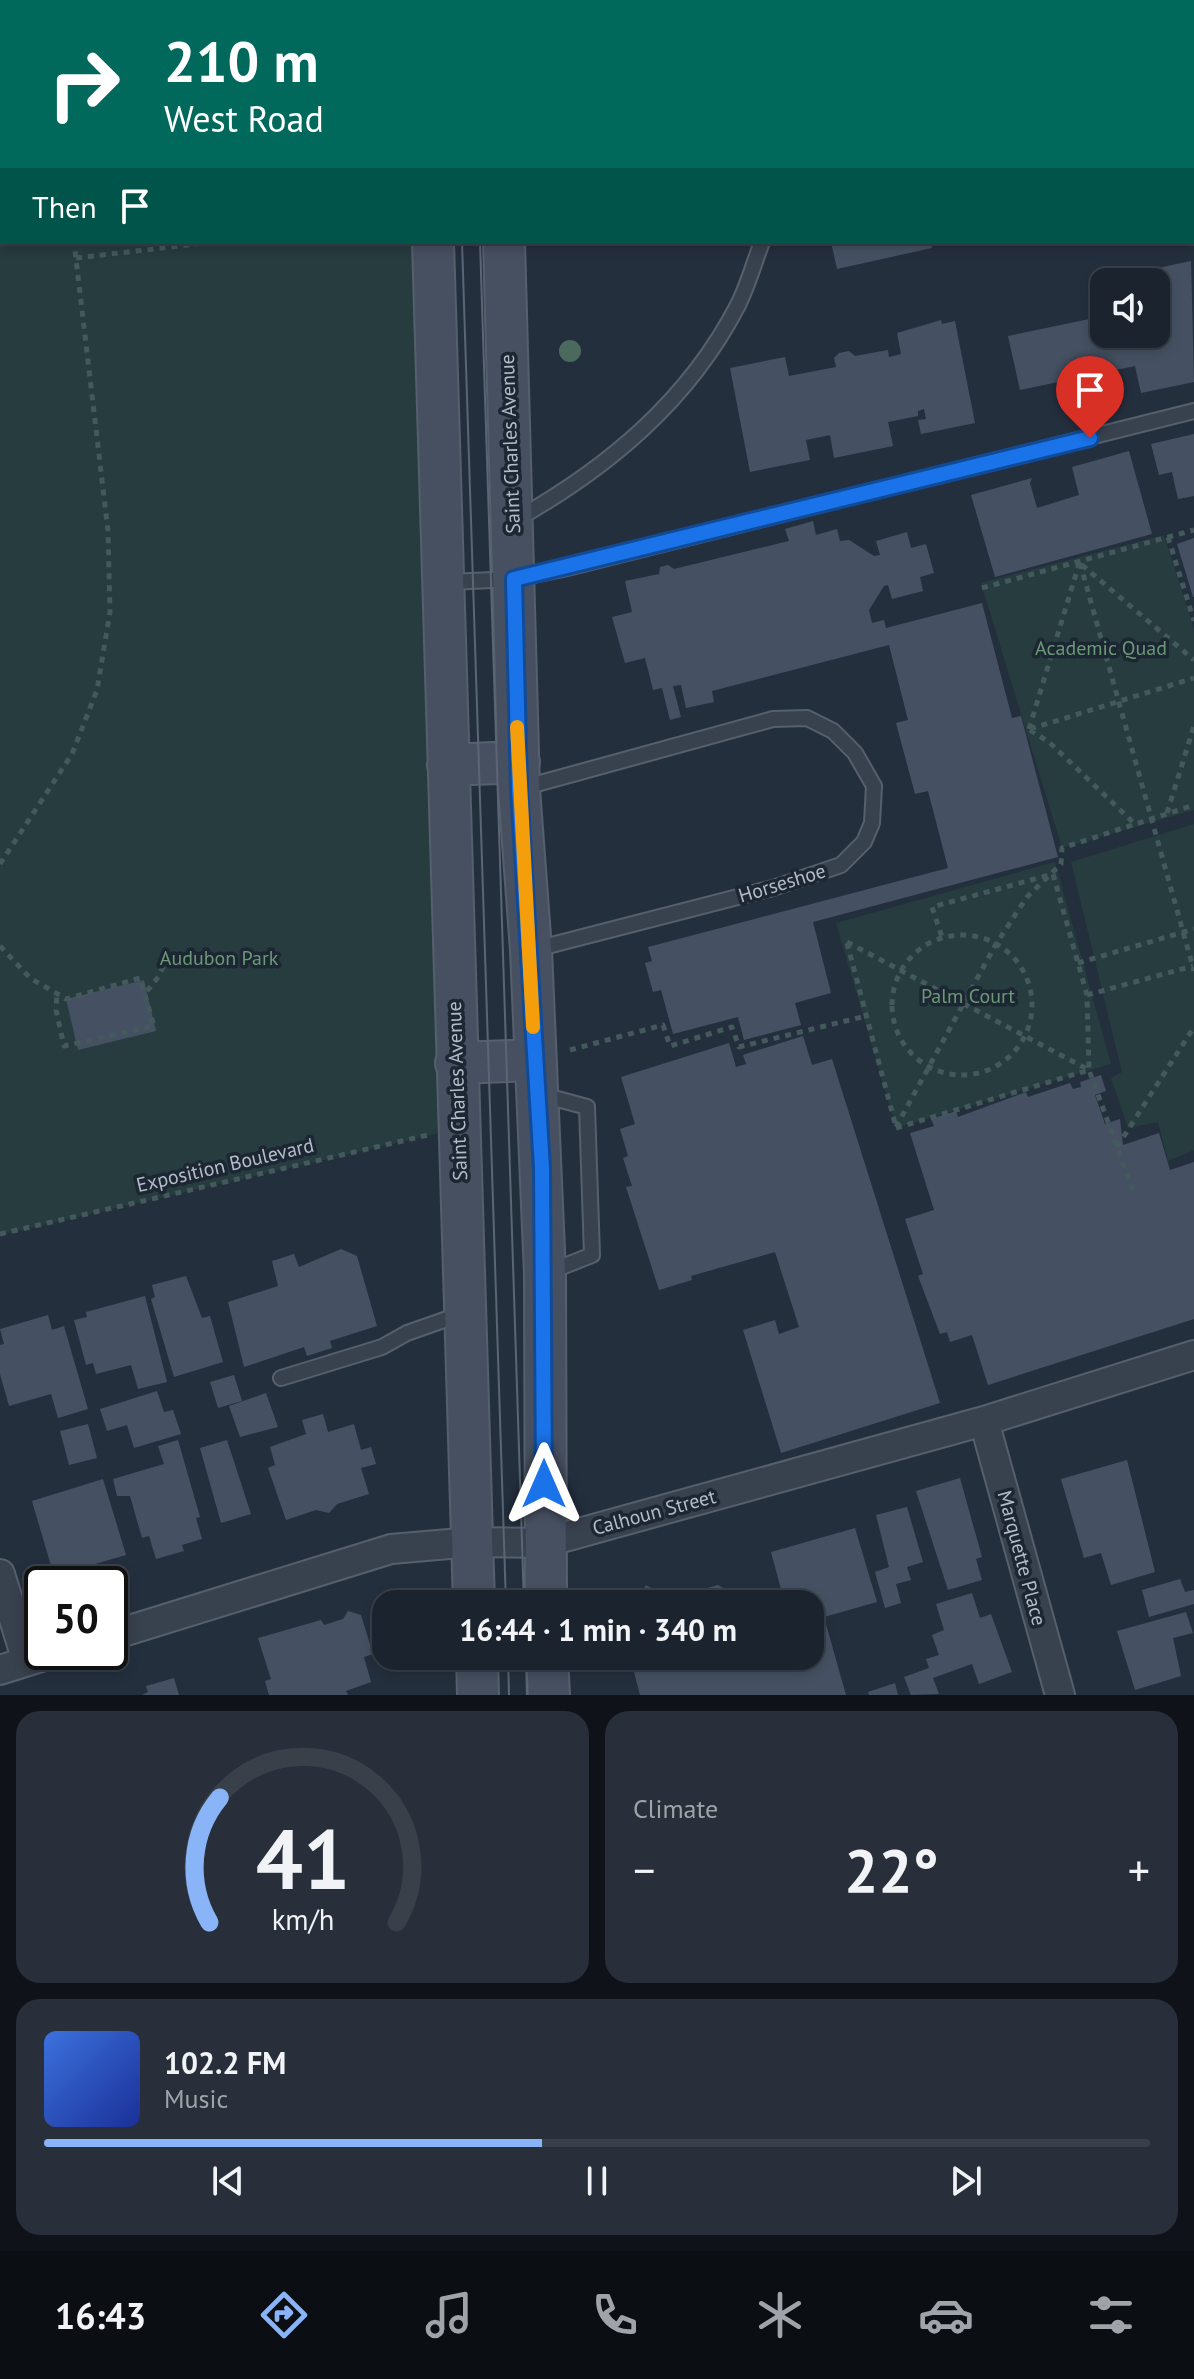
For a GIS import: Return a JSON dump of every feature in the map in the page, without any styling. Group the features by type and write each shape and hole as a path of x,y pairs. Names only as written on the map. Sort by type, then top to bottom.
{"main road":[{"name":"Saint Charles Avenue","path":"433,244 474,1590"},
{"name":"Saint Charles Avenue","path":"504,244 519,776 541,1141 545,1274 545,1590"},
{"path":"448,765 519,776"},
{"path":"456,1063 535,1076"},
{"path":"477,1670 478,1695"},
{"path":"548,1670 549,1695"}],"street":[{"name":"Calhoun Street","path":"128,1630 391,1549 472,1542 543,1543 984,1421 1194,1355"},
{"name":"Marquette Place","path":"984,1421 1060,1695"},
{"path":"0,1574 24,1651"},
{"path":"0,1670 24,1662"}],"lane":[{"path":"513,522 568,490 606,462 665,408 705,358 738,304 761,244"},
{"path":"443,582 514,579 1194,411"},
{"name":"Horseshoe","path":"519,776 773,719 807,718 833,731 855,753 874,786 872,823 864,842 841,865 773,888 531,950"},
{"path":"281,1378 382,1347 407,1333 464,1313"}],"path":[{"path":"0,864 72,754 97,690 110,612 108,531 74,244"},
{"path":"76,258 196,244"},
{"path":"982,588 1194,530"},
{"path":"1168,537 1194,621"},
{"path":"1080,563 1194,660"},
{"path":"1080,563 1194,968 1087,995"},
{"path":"1029,729 1080,563"},
{"path":"1029,729 1194,678"},
{"path":"1167,814 1194,726"},
{"path":"1029,729 1049,742 1135,824"},
{"path":"896,1128 996,944 1027,897 1061,864 1062,848 1194,805"},
{"path":"942,937 932,907 1053,874"},
{"path":"1053,874 1087,995 1089,1070 1135,1196"},
{"path":"1078,963 1194,929"},
{"path":"970,935 996,944 1017,961 1029,985 1032,1011 1025,1037 1008,1059 983,1073 956,1076 928,1068 907,1050 894,1025 891,997 900,970 918,949 942,937 970,935"},
{"path":"896,1128 847,942 1089,1070"},
{"path":"0,946 30,978 57,992 66,999 140,978 147,991 154,1026 64,1046 56,1010 57,992"},
{"path":"147,991 159,976 169,953"},
{"path":"535,1076 663,1025 670,1046 732,1027 739,1047 866,1016"},
{"path":"1117,1147 1194,1027"},
{"path":"896,1128 1089,1070"},
{"name":"Exposition Boulevard","path":"0,1234 458,1128"}],"green space":[{"name":"Audubon Park","path":"0,244 418,244 443,1132 0,1235"},
{"name":"Academic Quad","path":"1164,535 1194,629 1194,810 1062,848 981,583"},
{"path":"1194,824 1194,1150 1168,1161 1158,1122 1128,1128 1111,1078 1122,1072 1071,862"},
{"name":"Palm Court","path":"1055,862 1111,1064 896,1128 836,923"}],"building":[{"path":"831,244 931,244 932,248 837,269"},
{"path":"1191,261 1194,382 1141,393 1135,366 1020,390 1008,336 1090,319 1090,348 1170,348 1170,268 1158,268"},
{"path":"941,320 942,324 955,321 975,423 921,434 918,420 926,419 924,409 918,411 918,416 888,422 893,446 834,458 830,435 806,440 810,460 750,472 730,368 785,357 789,376 836,367 834,358 839,353 849,351 855,356 888,350 889,357 901,354 897,333"},
{"path":"1194,434 1194,496 1178,499 1172,472 1159,475 1151,444"},
{"path":"1129,451 1152,534 995,577 971,495 1032,478 1030,483 1037,508 1079,495 1072,467"},
{"path":"813,521 816,535 837,529 840,541 849,540 874,556 880,555 876,541 907,532 911,548 926,544 934,573 920,577 923,591 892,599 888,585 884,586 869,610 872,623 884,620 886,628 982,603 1012,718 1021,716 1058,857 813,922 831,993 795,1003 801,1025 744,1040 738,1017 673,1034 661,990 653,992 645,963 652,961 648,947 948,868 928,791 915,794 896,723 908,720 889,645 712,691 714,702 686,708 681,685 673,686 681,717 670,720 662,688 653,690 645,658 625,663 612,617 632,612 625,581 659,574 660,567 668,565 674,569 789,541 785,529"},
{"path":"1194,538 1194,597 1193,597 1177,544"},
{"path":"144,980 156,1031 78,1050 66,999"},
{"path":"803,1036 812,1065 832,1059 940,1403 781,1453 743,1330 775,1320 779,1334 799,1327 775,1252 691,1276 692,1280 659,1290 626,1187 632,1186 623,1158 628,1156 620,1129 635,1124 621,1077 729,1043 736,1067 746,1064 743,1055"},
{"path":"1101,1075 1106,1091 1095,1095 1105,1124 1120,1119 1123,1145 1159,1133 1170,1170 1194,1162 1194,1319 988,1385 972,1335 950,1342 947,1332 940,1334 918,1276 923,1274 905,1219 934,1210 910,1133 934,1126 931,1119 956,1111 958,1117 1026,1092 1028,1097 1070,1083 1073,1089 1081,1087 1080,1082"},
{"path":"341,1249 357,1256 377,1326 330,1341 332,1348 307,1356 304,1347 244,1367 228,1302 278,1286 272,1261 294,1254 299,1267"},
{"path":"186,1276 202,1318 210,1316 223,1362 174,1377 151,1299 155,1297 152,1285"},
{"path":"145,1296 167,1382 138,1389 131,1365 96,1374 93,1363 86,1365 74,1320 87,1317 86,1312"},
{"path":"48,1315 52,1330 64,1326 88,1409 58,1418 51,1394 9,1406 0,1374 0,1345 4,1344 0,1329"},
{"path":"234,1375 242,1401 218,1408 210,1382"},
{"path":"157,1391 164,1412 173,1410 181,1434 134,1448 127,1425 107,1431 100,1409"},
{"path":"266,1393 278,1427 240,1437 229,1406"},
{"path":"323,1414 328,1432 354,1424 361,1450 371,1447 376,1464 361,1468 369,1494 337,1504 329,1513 316,1510 286,1520 268,1468 275,1465 270,1447 306,1434 302,1420"},
{"path":"88,1424 97,1458 69,1465 60,1431"},
{"path":"178,1440 200,1517 196,1518 202,1539 182,1545 184,1551 156,1559 149,1536 142,1538 130,1496 117,1496 113,1479 164,1464 158,1446"},
{"path":"227,1440 251,1514 221,1523 200,1448"},
{"path":"1127,1460 1155,1572 1111,1585 1101,1553 1084,1558 1061,1479"},
{"path":"960,1478 982,1557 976,1559 982,1580 948,1590 916,1491"},
{"path":"103,1479 126,1555 88,1566 51,1566 32,1501"},
{"path":"907,1507 923,1562 907,1567 911,1580 896,1584 901,1603 885,1608 875,1572 889,1567 876,1515"},
{"path":"855,1528 877,1602 824,1617 824,1590 781,1590 771,1552"},
{"path":"1180,1579 1185,1592 1194,1590 1194,1604 1149,1617 1142,1590"},
{"path":"718,1585 727,1590 700,1590"},
{"path":"972,1593 980,1618 991,1614 1012,1672 979,1684 972,1664 933,1678 939,1694 911,1695 904,1677 929,1668 926,1659 939,1655 932,1635 944,1630 936,1604"},
{"path":"348,1611 361,1615 372,1651 372,1654 364,1657 371,1682 346,1691 348,1695 269,1695 265,1681 271,1679 258,1638 321,1620 324,1625 343,1619"},
{"path":"1186,1612 1193,1633 1173,1638 1181,1676 1135,1690 1117,1631"},
{"path":"824,1617 846,1695 640,1695 634,1672 824,1670"},
{"path":"174,1678 179,1695 142,1695 148,1692 146,1686"},
{"path":"895,1683 898,1695 869,1695 868,1692"}],"tram line":[{"path":"462,244 506,1590"},
{"path":"480,244 524,1590"},
{"path":"508,1670 509,1695"},
{"path":"526,1670 527,1695"}],"slow traffic":[{"path":"517,727 533,1027"}],"route":[{"path":"544,1484 542,1168 519,789 514,579 1090,438"}]}
